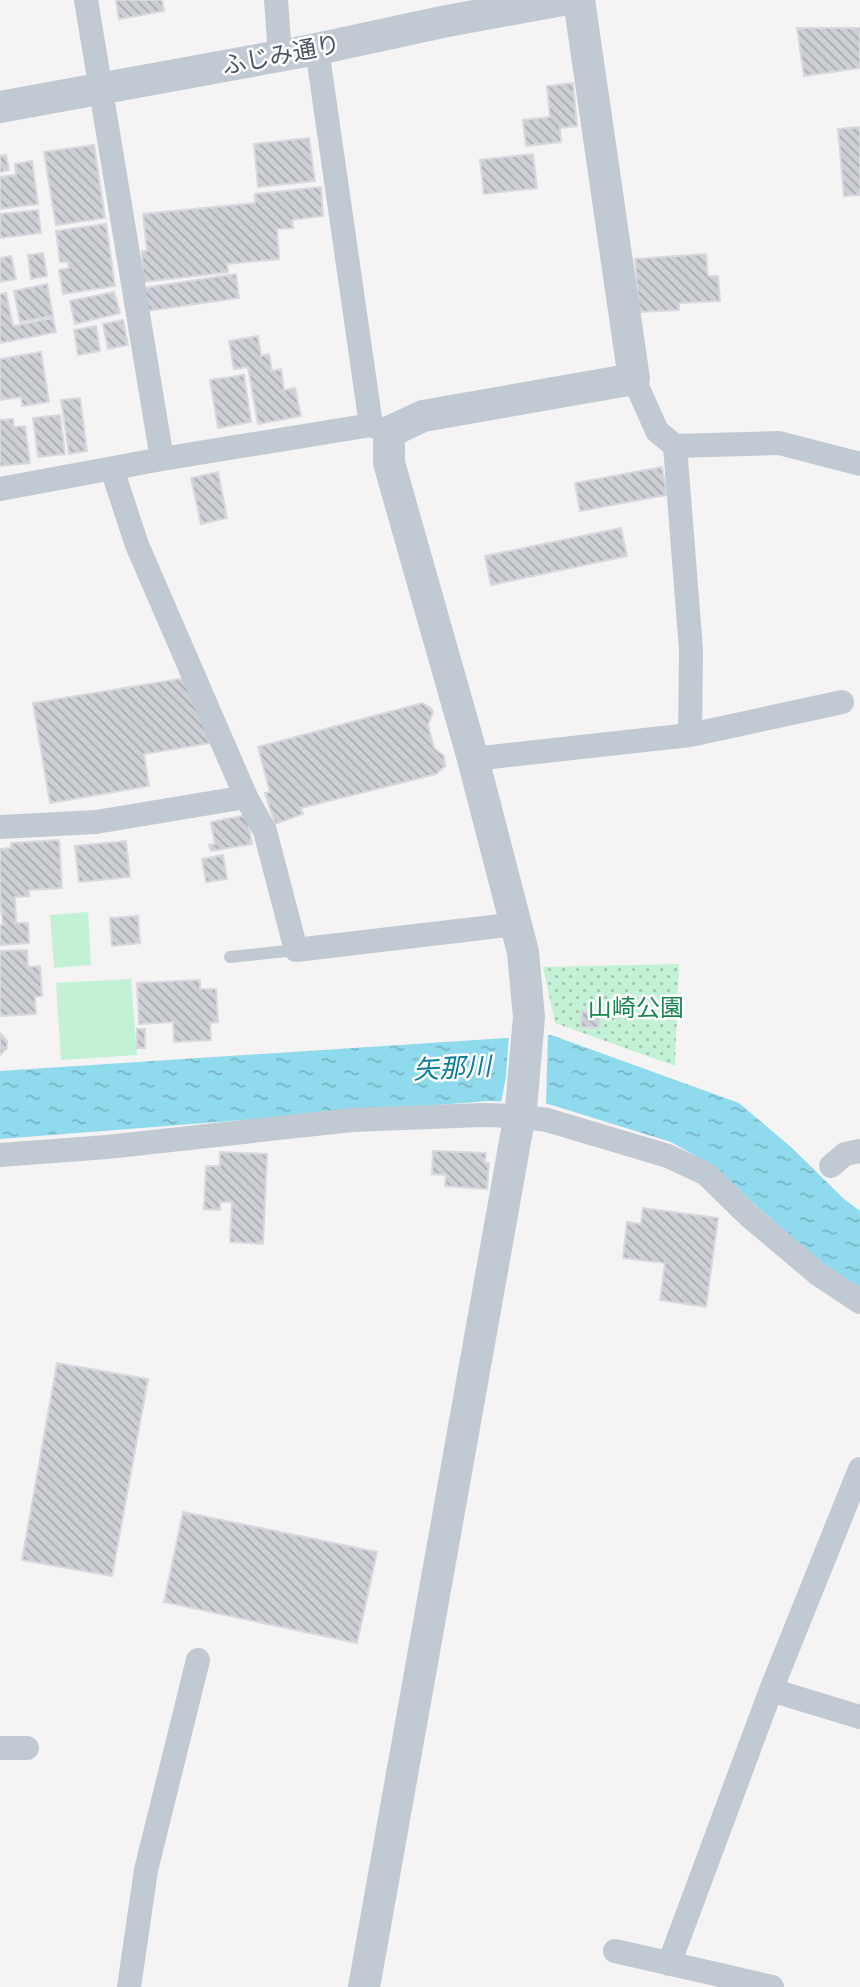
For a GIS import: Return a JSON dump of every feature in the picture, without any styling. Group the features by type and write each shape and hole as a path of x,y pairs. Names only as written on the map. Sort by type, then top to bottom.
{"street":[{"path":"86,0 162,459"},
{"path":"276,0 280,55"},
{"name":"ふじみ通り","path":"0,107 562,0"},
{"path":"579,0 634,379 657,431 675,446 779,443 860,464"},
{"path":"317,48 380,428 473,759 516,924 523,952 530,1017 520,1112 364,1987"},
{"path":"0,489 162,459 380,428 423,416 634,379"},
{"path":"675,446 691,649 690,735"},
{"path":"112,469 136,545 246,797 265,831 296,950 516,924"},
{"path":"473,759 690,735 842,702"},
{"path":"0,827 96,822 246,797"},
{"path":"0,1155 107,1147 352,1120 520,1112 668,1156 706,1174 749,1216 818,1274 860,1302"},
{"path":"831,1166 845,1153 860,1151"},
{"path":"668,1964 771,1690 860,1469"},
{"path":"129,1987 146,1870 198,1660"},
{"path":"771,1690 860,1717"},
{"path":"0,1748 27,1748"},
{"path":"615,1951 772,1987"}],"lane":[{"path":"230,957 296,950"}],"green space":[{"path":"88,912 91,965 54,968 50,915"},
{"name":"山崎公園","path":"679,964 675,1066 555,1023 543,967"},
{"path":"131,979 137,1055 61,1060 56,983"}],"water":[{"name":"矢那川","path":"551,1035 739,1103 860,1211 860,1288 822,1263 715,1167 671,1142 545,1103 489,1101 0,1139 0,1071"}],"pier":[{"path":"548,1031 546,1105 501,1103 509,1034"}],"building":[{"path":"116,0 162,0 164,11 119,19"},
{"path":"797,28 860,28 860,68 804,76"},
{"path":"573,83 577,126 560,128 561,142 526,146 523,120 550,117 547,86"},
{"path":"860,127 860,195 844,196 838,129"},
{"path":"309,138 315,181 258,187 254,144"},
{"path":"94,145 105,218 56,225 44,152"},
{"path":"533,154 537,188 484,194 480,160"},
{"path":"6,155 9,170 0,172 0,156"},
{"path":"32,161 38,204 0,209 0,177 16,175 15,164"},
{"path":"321,187 323,216 292,220 293,228 277,229 279,259 227,264 228,272 143,282 142,251 147,251 143,214 255,203 255,194"},
{"path":"38,210 41,233 0,238 0,214"},
{"path":"106,224 115,286 63,294 59,270 69,268 68,262 60,262 56,231"},
{"path":"43,253 47,276 31,279 28,255"},
{"path":"706,254 708,276 718,276 720,301 679,303 679,310 639,312 635,259"},
{"path":"11,256 16,279 0,282 0,258"},
{"path":"236,274 239,298 146,311 143,288"},
{"path":"47,284 53,316 20,322 14,291"},
{"path":"114,292 120,313 75,324 70,301"},
{"path":"6,293 13,326 53,318 56,332 0,343 0,294"},
{"path":"123,320 128,345 108,349 103,324"},
{"path":"96,326 100,351 78,355 74,330"},
{"path":"258,336 261,356 269,354 272,371 281,369 284,390 295,388 301,416 258,424 248,367 234,369 229,341"},
{"path":"41,352 49,402 22,406 21,397 0,400 0,359"},
{"path":"244,375 251,422 218,428 210,380"},
{"path":"80,398 87,451 69,454 61,400"},
{"path":"60,415 65,454 38,457 33,418"},
{"path":"13,419 14,427 25,426 30,463 0,466 0,420"},
{"path":"662,467 667,495 580,511 575,483"},
{"path":"218,472 227,518 201,524 191,478"},
{"path":"621,528 627,556 491,585 485,556"},
{"path":"185,678 211,743 144,754 149,786 50,803 33,703"},
{"path":"422,703 433,712 428,725 434,748 444,756 445,766 436,774 301,808 303,814 275,824 265,793 270,792 258,747"},
{"path":"247,815 252,844 211,851 209,845 215,844 211,822"},
{"path":"59,840 62,888 29,890 29,896 15,897 16,923 28,923 29,943 0,945 0,925 3,925 0,849 11,848 11,843"},
{"path":"126,841 130,877 79,882 75,846"},
{"path":"223,855 227,879 206,882 202,859"},
{"path":"138,916 140,943 112,946 110,918"},
{"path":"27,950 28,967 40,966 42,996 35,997 36,1014 0,1016 0,951"},
{"path":"200,980 200,989 216,989 218,1022 210,1023 211,1040 174,1042 173,1022 139,1024 137,983"},
{"path":"582,1011 600,1013 599,1028 581,1027"},
{"path":"137,1029 145,1029 145,1048 137,1048"},
{"path":"0,1033 7,1041 7,1048 0,1055"},
{"path":"433,1151 486,1153 485,1163 489,1163 487,1189 445,1186 446,1175 432,1174"},
{"path":"220,1152 267,1154 263,1244 230,1242 232,1202 220,1202 220,1210 204,1209 206,1166 220,1166"},
{"path":"643,1208 718,1218 706,1307 660,1300 665,1263 623,1258 627,1222 641,1224"},
{"path":"57,1363 148,1379 112,1576 22,1560"},
{"path":"183,1512 377,1552 357,1643 164,1602"}]}
